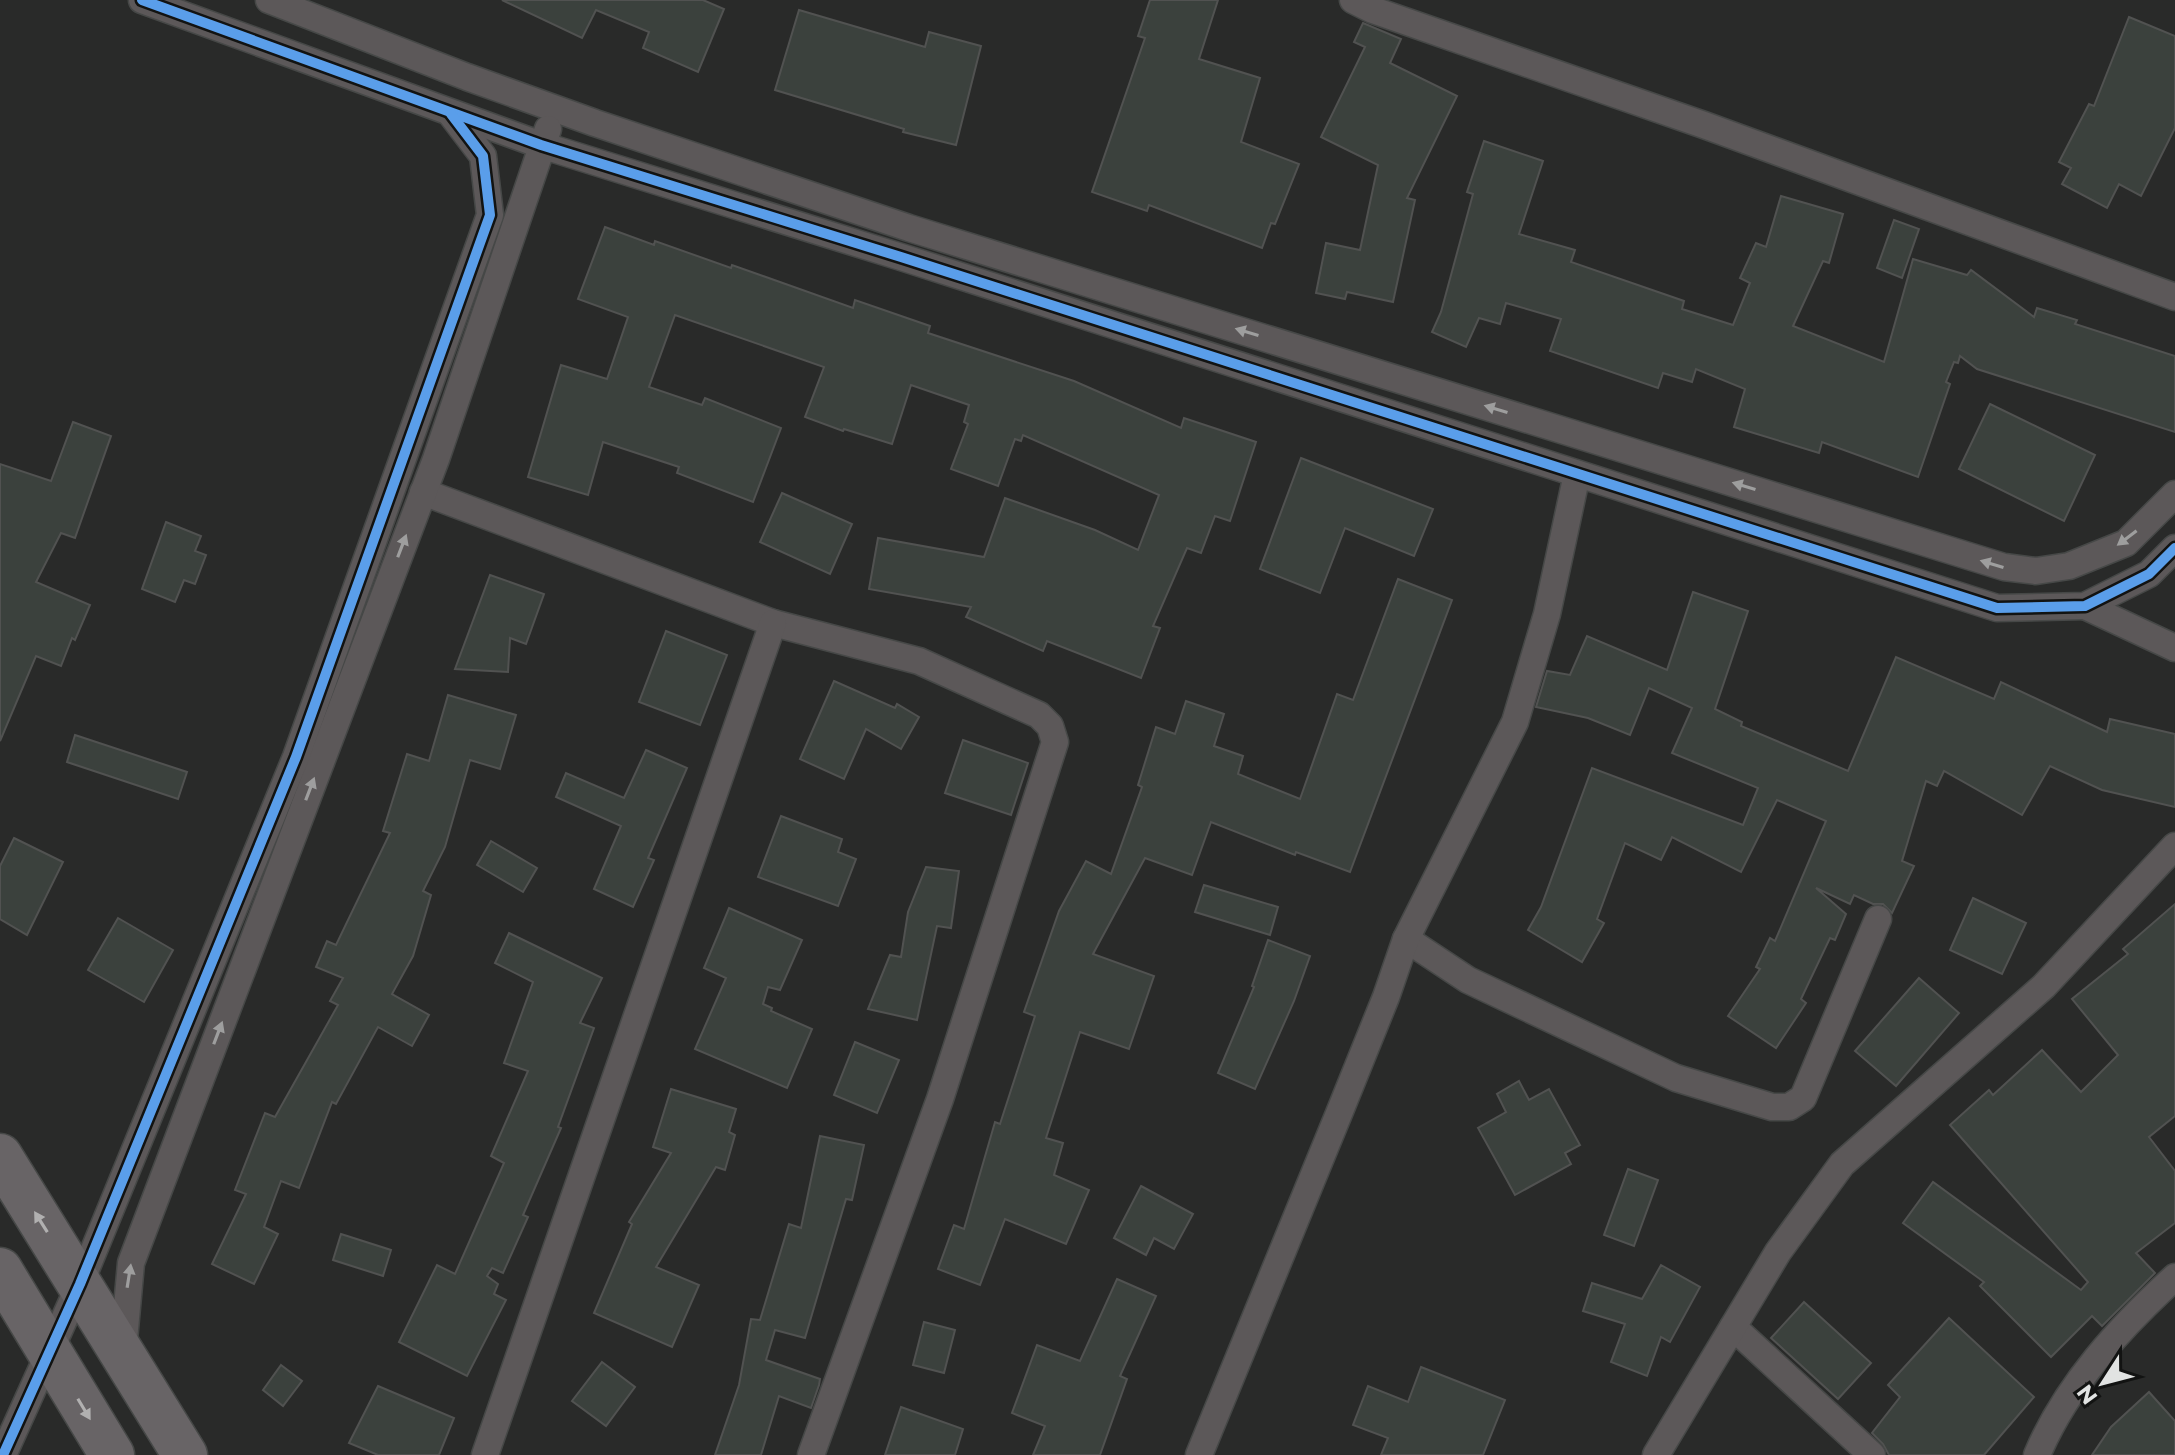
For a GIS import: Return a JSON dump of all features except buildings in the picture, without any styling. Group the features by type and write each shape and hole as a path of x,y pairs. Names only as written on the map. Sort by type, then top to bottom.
{"highway":[{"path":"0,1156 185,1455"},
{"path":"0,1270 112,1455"}],"street":[{"path":"142,0 541,145 1997,608 2085,606 2149,574 2175,548"},
{"path":"269,0 556,109 909,228 2004,567 2036,571 2069,566 2126,543 2175,494"},
{"path":"1353,0 1373,10 1704,125 2175,297"},
{"path":"123,1354 131,1263 423,492 556,109"},
{"path":"3,1455 80,1284 296,757 490,215 483,156 451,114"},
{"path":"1199,1455 1386,997 1406,939 1515,722 1547,614 1577,474"},
{"path":"423,492 773,623 919,661 1039,715 1050,726 1055,742 940,1099 811,1455"},
{"path":"2085,606 2175,648"},
{"path":"485,1455 773,623"},
{"path":"1656,1455 1778,1252 1842,1164 2044,986 2175,846"},
{"path":"1406,939 1468,980 1676,1078 1772,1107 1789,1107 1803,1098 1878,919"},
{"path":"2037,1455 2077,1385 2112,1338 2175,1277"},
{"path":"1733,1327 1872,1455"}],"cycle path":[{"path":"142,0 541,145 1997,608 2085,606 2149,574 2175,548"},
{"path":"3,1455 80,1284 296,757 490,215 483,156 451,114"}]}
